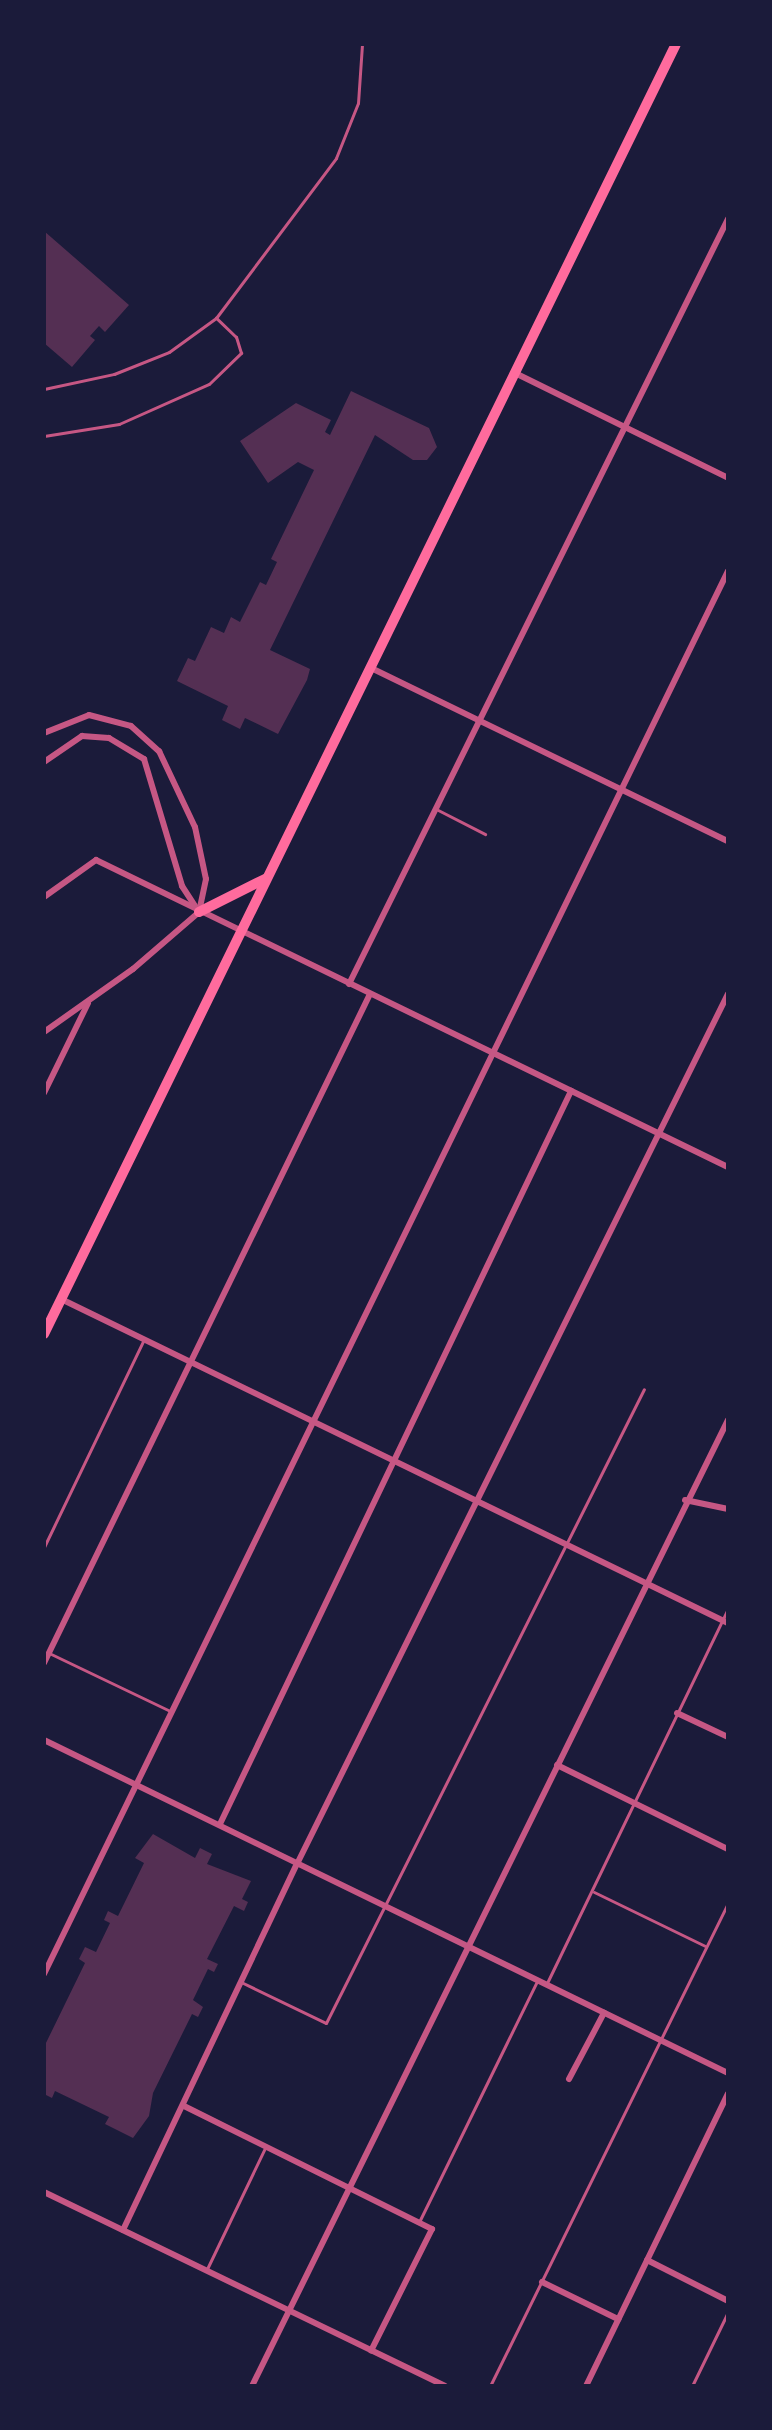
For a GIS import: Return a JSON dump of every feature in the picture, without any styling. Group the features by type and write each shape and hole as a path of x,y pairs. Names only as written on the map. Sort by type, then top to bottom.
{"main road":[{"path":"44,1334 512,371 676,44"},
{"path":"199,912 265,879"}],"street":[{"path":"349,984 483,722 728,219"},
{"path":"512,371 728,478"},
{"path":"44,1974 728,571"},
{"path":"369,667 728,841"},
{"path":"44,733 89,715 131,726 159,751 195,827 206,879 199,912 89,1001 44,1032"},
{"path":"44,762 82,736 109,738 144,759 182,886 199,912"},
{"path":"44,897 96,860 728,1167"},
{"path":"44,1663 370,994"},
{"path":"123,2230 297,1864 728,994"},
{"path":"44,1093 89,1001"},
{"path":"220,1824 397,1462 571,1091"},
{"path":"61,1299 725,1621"},
{"path":"252,2386 685,1500 728,1420"},
{"path":"685,1500 728,1509"},
{"path":"677,1713 728,1737"},
{"path":"44,1740 728,2073"},
{"path":"557,1765 728,1849"},
{"path":"569,2079 604,2013"},
{"path":"586,2386 728,2094"},
{"path":"184,2106 432,2229 371,2351"},
{"path":"44,2192 445,2386"},
{"path":"647,2260 728,2301"},
{"path":"542,2282 618,2319"}],"lane":[{"path":"44,389 114,374 169,352 216,318 336,158 358,103 362,44"},
{"path":"44,436 119,424 209,384 241,353 236,337 216,318"},
{"path":"438,810 485,834"},
{"path":"44,1547 144,1339"},
{"path":"241,1982 326,2023 563,1543 644,1389"},
{"path":"546,1985 594,1892 677,1713 725,1621 728,1609"},
{"path":"49,1653 172,1712"},
{"path":"594,1892 707,1947"},
{"path":"490,2386 728,1903"},
{"path":"419,2222 537,1980"},
{"path":"206,2271 266,2146"},
{"path":"692,2386 728,2312"}],"building":[{"path":"44,231 129,305 105,332 99,326 90,336 95,340 72,367 44,343"},
{"path":"351,391 429,428 437,447 427,460 413,460 375,435 270,650 310,669 307,680 278,734 245,718 240,729 222,720 228,706 177,681 188,658 195,661 211,627 224,633 231,617 240,622 260,582 266,585 277,562 271,559 314,470 298,462 268,483 240,441 296,403 331,420 325,432 330,435"},
{"path":"153,1834 195,1858 200,1848 212,1854 207,1864 251,1881 242,1899 248,1902 244,1911 234,1906 207,1959 218,1964 214,1972 208,1969 193,2000 203,2007 198,2017 192,2014 153,2093 149,2116 133,2138 105,2124 109,2117 55,2091 52,2098 44,2094 44,2047 85,1963 79,1959 85,1947 96,1952 110,1923 104,1920 108,1911 118,1916 144,1863 135,1858"}]}
